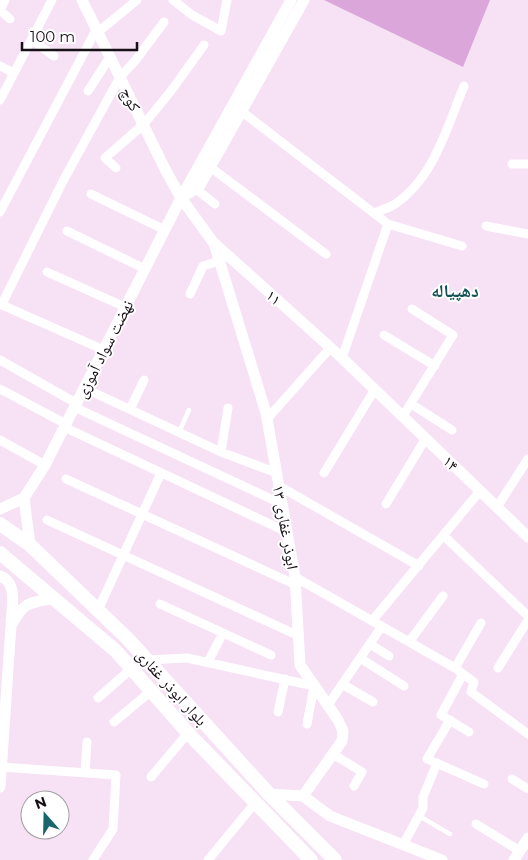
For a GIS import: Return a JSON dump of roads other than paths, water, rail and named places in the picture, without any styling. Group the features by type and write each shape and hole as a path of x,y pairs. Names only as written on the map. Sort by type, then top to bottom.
{"main road":[{"name":"بلوار ابوذر غفاری","path":"0,524 30,546 98,610 148,660 269,794 336,860"},
{"name":"بلوار ابوذر غفاری","path":"0,552 116,651 188,733 311,860"}],"street":[{"path":"5,0 0,10 10,19"},
{"path":"0,100 52,0"},
{"name":"کوچ","path":"82,0 181,198"},
{"path":"0,212 97,31 137,0"},
{"path":"173,0 192,15 221,31 227,0"},
{"name":"نهضت سواد آموزی","path":"24,498 45,465 181,198 291,0"},
{"path":"181,198 200,187 304,0"},
{"path":"104,350 1,304 63,181 120,77 135,61 164,22"},
{"path":"32,40 54,56"},
{"path":"116,168 105,158 144,124 171,91 204,45"},
{"path":"88,91 110,57"},
{"path":"0,66 14,73"},
{"path":"374,214 395,204 407,194 430,167 464,86"},
{"path":"241,111 388,224 462,246"},
{"path":"512,164 528,164"},
{"path":"210,167 326,254"},
{"path":"196,189 215,204"},
{"path":"91,194 165,230"},
{"name":"۱۱","path":"181,198 213,242 375,389"},
{"path":"342,358 388,224"},
{"path":"486,226 528,234"},
{"path":"67,232 145,269"},
{"name":"۱۳ ابوذر غفاری","path":"213,242 267,419 295,581 300,665 328,705 343,731 342,741 303,796"},
{"path":"190,294 203,266 220,261"},
{"path":"47,272 125,307"},
{"path":"403,416 453,335 412,309"},
{"path":"384,335 435,366"},
{"path":"267,419 331,348"},
{"path":"0,360 75,405 282,504"},
{"path":"130,409 144,380"},
{"path":"84,388 220,452 277,473"},
{"path":"0,389 65,426 287,532"},
{"path":"324,473 375,389"},
{"name":"۱۴","path":"375,389 528,537"},
{"path":"411,404 452,430"},
{"path":"220,452 228,408"},
{"path":"386,504 426,438"},
{"path":"0,440 45,465"},
{"path":"497,507 528,459"},
{"path":"98,610 161,473"},
{"path":"66,479 295,581 382,626 459,671 474,682 471,692 528,734"},
{"path":"279,486 419,566"},
{"path":"372,621 480,491"},
{"path":"0,509 24,498 30,546"},
{"path":"47,520 299,636"},
{"path":"444,536 528,618 498,668"},
{"path":"0,576 9,582 13,594 0,787"},
{"path":"409,642 444,596"},
{"path":"10,626 19,610 29,603 55,598"},
{"path":"160,604 271,655"},
{"path":"468,732 441,715 481,623"},
{"path":"328,705 382,626"},
{"path":"208,662 223,633"},
{"path":"370,644 390,656"},
{"path":"148,660 186,658 314,686 307,724"},
{"path":"360,658 404,686"},
{"path":"98,698 132,669"},
{"path":"278,712 285,679"},
{"path":"342,684 373,702"},
{"path":"114,722 151,691"},
{"path":"450,720 427,759 484,784"},
{"path":"151,778 188,733"},
{"path":"86,773 87,742"},
{"path":"333,754 362,772 354,786"},
{"path":"403,845 423,808 424,797 437,763"},
{"path":"1,767 116,775 113,828 94,860"},
{"path":"512,779 528,788"},
{"path":"269,794 303,796 330,816 442,860"},
{"path":"208,860 255,802"},
{"path":"476,824 522,850"}],"lane":[{"path":"180,432 189,410"},
{"path":"419,816 450,834"}],"district":[{"name":"دهپیاله","path":"455,291"}]}
